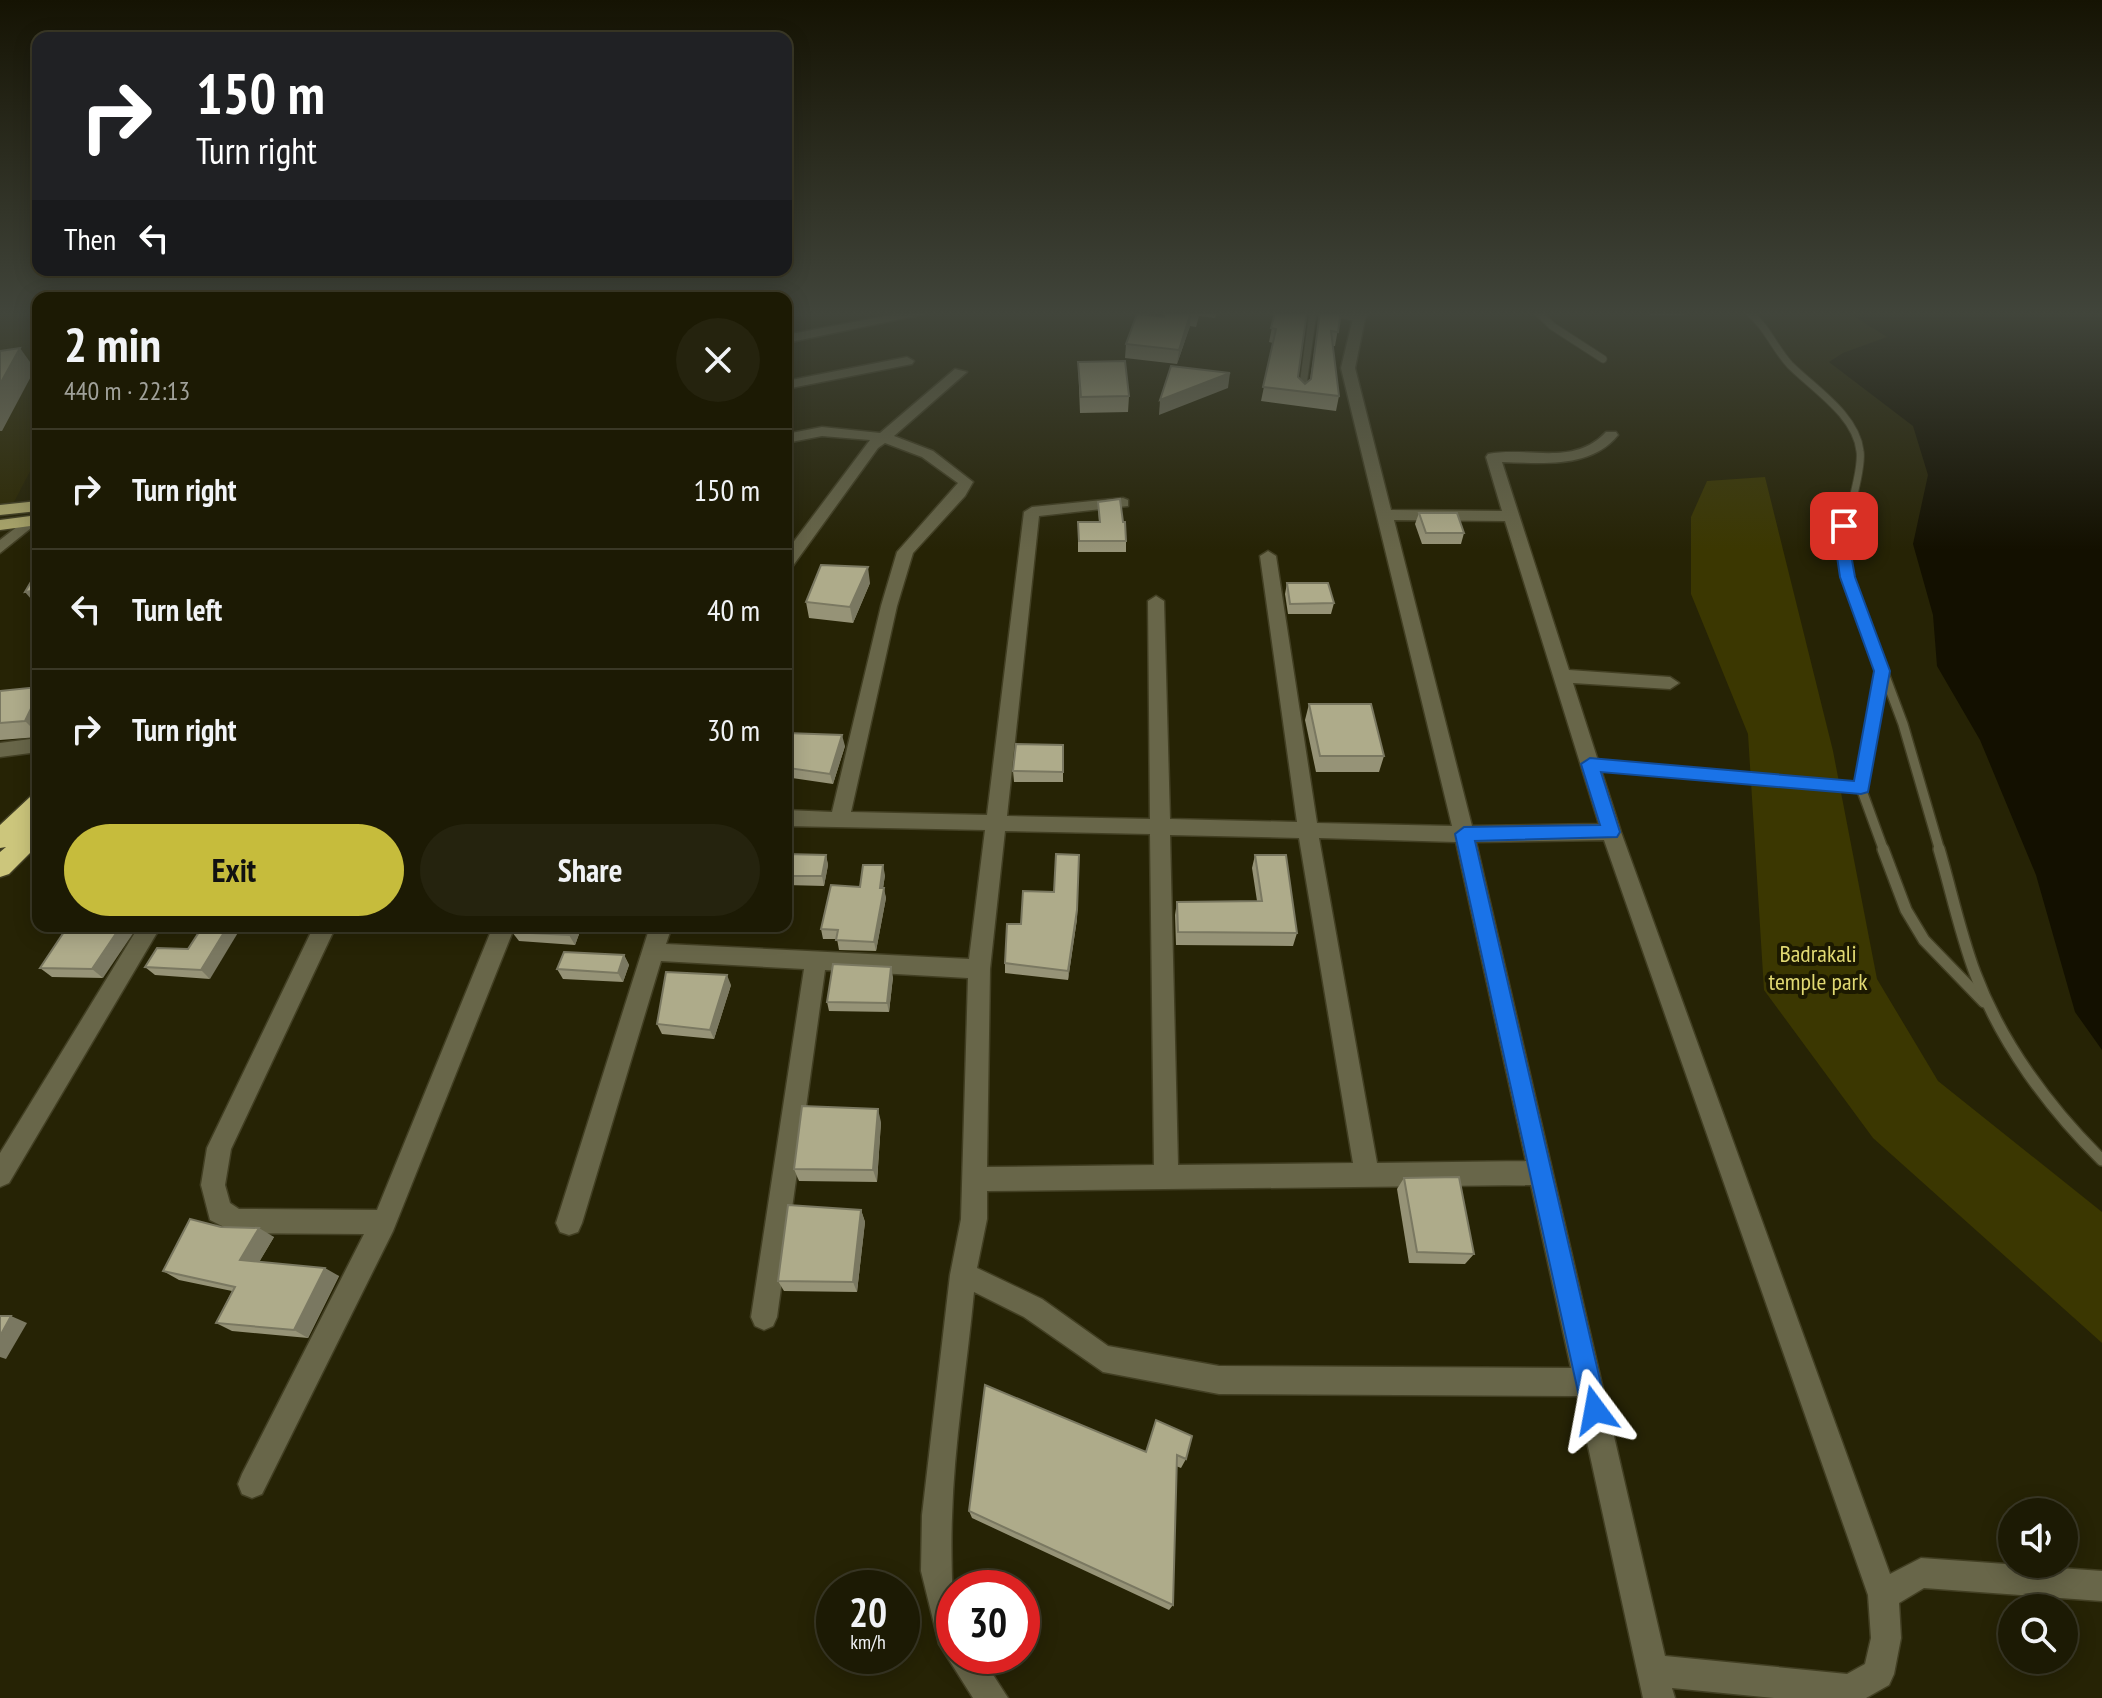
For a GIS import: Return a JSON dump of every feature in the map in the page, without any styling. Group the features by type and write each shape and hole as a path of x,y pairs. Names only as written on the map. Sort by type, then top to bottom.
{"highway":[{"path":"0,839 32,809"},
{"path":"0,867 32,836"}],"main road":[{"path":"0,510 32,515"},
{"path":"0,525 32,517"}],"street":[{"path":"792,555 873,445 938,391"},
{"path":"1354,391 1464,834 1656,1684 1849,1690 1878,1674 1886,1638 1883,1595 1611,832 1509,516 1493,457 1576,457 1605,445 1611,435"},
{"path":"792,437 826,430 910,444 929,453 966,482 960,493 905,552 889,606 840,819"},
{"path":"936,1570 937,1515 963,1275 974,1219 979,969 1032,512 1123,503"},
{"path":"1387,515 1509,516"},
{"path":"0,548 32,520"},
{"path":"1268,556 1308,830 1367,1175"},
{"path":"1156,601 1166,1178"},
{"path":"1563,676 1670,683"},
{"path":"0,750 32,746"},
{"path":"792,818 1464,834 1611,832"},
{"path":"0,1175 146,932"},
{"path":"322,932 219,1148 213,1185 219,1211 236,1221 384,1222"},
{"path":"252,1484 384,1222 502,932"},
{"path":"569,1223 659,932"},
{"path":"652,952 979,969"},
{"path":"764,1317 816,961"},
{"path":"975,1179 1541,1173"},
{"path":"963,1275 1005,1292 1033,1308 1103,1359 1219,1380 1588,1382"},
{"path":"1883,1595 1921,1573 2102,1586"},
{"path":"975,1674 992,1698"}],"lane":[{"path":"1817,391 1850,425 1858,441 1861,453 1842,543 1848,577 1903,724 1975,973 2004,1036 2067,1126 2102,1160"},
{"path":"1882,671 1861,788 1906,910 1924,940 1991,1008"},
{"path":"1590,764 1861,788"}],"shaded area":[{"path":"0,391 32,391 32,468 13,504 0,505"},
{"path":"1867,391 2102,391 2102,1050 2075,1012 2036,875 1980,740 1937,666 1933,615 1913,544 1928,475 1913,426"}],"green space":[{"name":"Badrakali temple park","path":"1765,477 1833,751 1877,979 1938,1081 2102,1212 2102,1343 1873,1138 1764,990 1748,734 1691,594 1691,517 1707,481"}],"building":[{"path":"1081,391 1128,391 1129,396 1081,397"},
{"path":"1163,391 1183,391 1160,400"},
{"path":"1299,391 1338,391 1339,396"},
{"path":"1120,499 1126,541 1079,541 1078,522 1100,522 1098,502"},
{"path":"1419,513 1457,513 1464,533 1426,533"},
{"path":"821,565 868,567 850,607 806,602"},
{"path":"1287,583 1328,583 1334,603 1290,604"},
{"path":"32,688 32,706 25,721 0,723 0,691"},
{"path":"1309,704 1371,704 1384,756 1320,756"},
{"path":"792,733 842,735 830,774 792,768"},
{"path":"1016,744 1063,745 1063,772 1013,771"},
{"path":"792,854 826,855 822,876 792,876"},
{"path":"1056,854 1079,855 1077,910 1068,971 1005,963 1007,924 1021,924 1023,891 1054,892"},
{"path":"1255,855 1286,855 1297,933 1178,932 1177,902 1262,901"},
{"path":"863,865 883,865 880,888 884,888 874,942 836,940 838,930 821,929 831,885 860,887"},
{"path":"64,932 117,932 92,969 40,968"},
{"path":"199,932 224,932 201,970 145,967 157,948 188,949"},
{"path":"512,932 570,932 569,935"},
{"path":"564,952 624,955 618,973 557,969"},
{"path":"833,964 891,967 887,1003 827,1002"},
{"path":"666,972 727,975 710,1030 657,1024"},
{"path":"802,1106 878,1109 873,1170 794,1169"},
{"path":"1459,1177 1474,1254 1417,1252 1404,1178"},
{"path":"788,1205 861,1210 853,1282 778,1281"},
{"path":"190,1219 221,1227 259,1228 240,1260 325,1268 294,1330 216,1323 235,1287 163,1271"},
{"path":"0,1316 11,1316 0,1336"},
{"path":"985,1385 1146,1452 1156,1420 1192,1436 1186,1459 1177,1455 1173,1605 969,1511"}],"route":[{"path":"1595,1410 1464,834 1611,832 1590,764 1861,788 1882,671 1848,577 1842,543 1844,526"}]}
